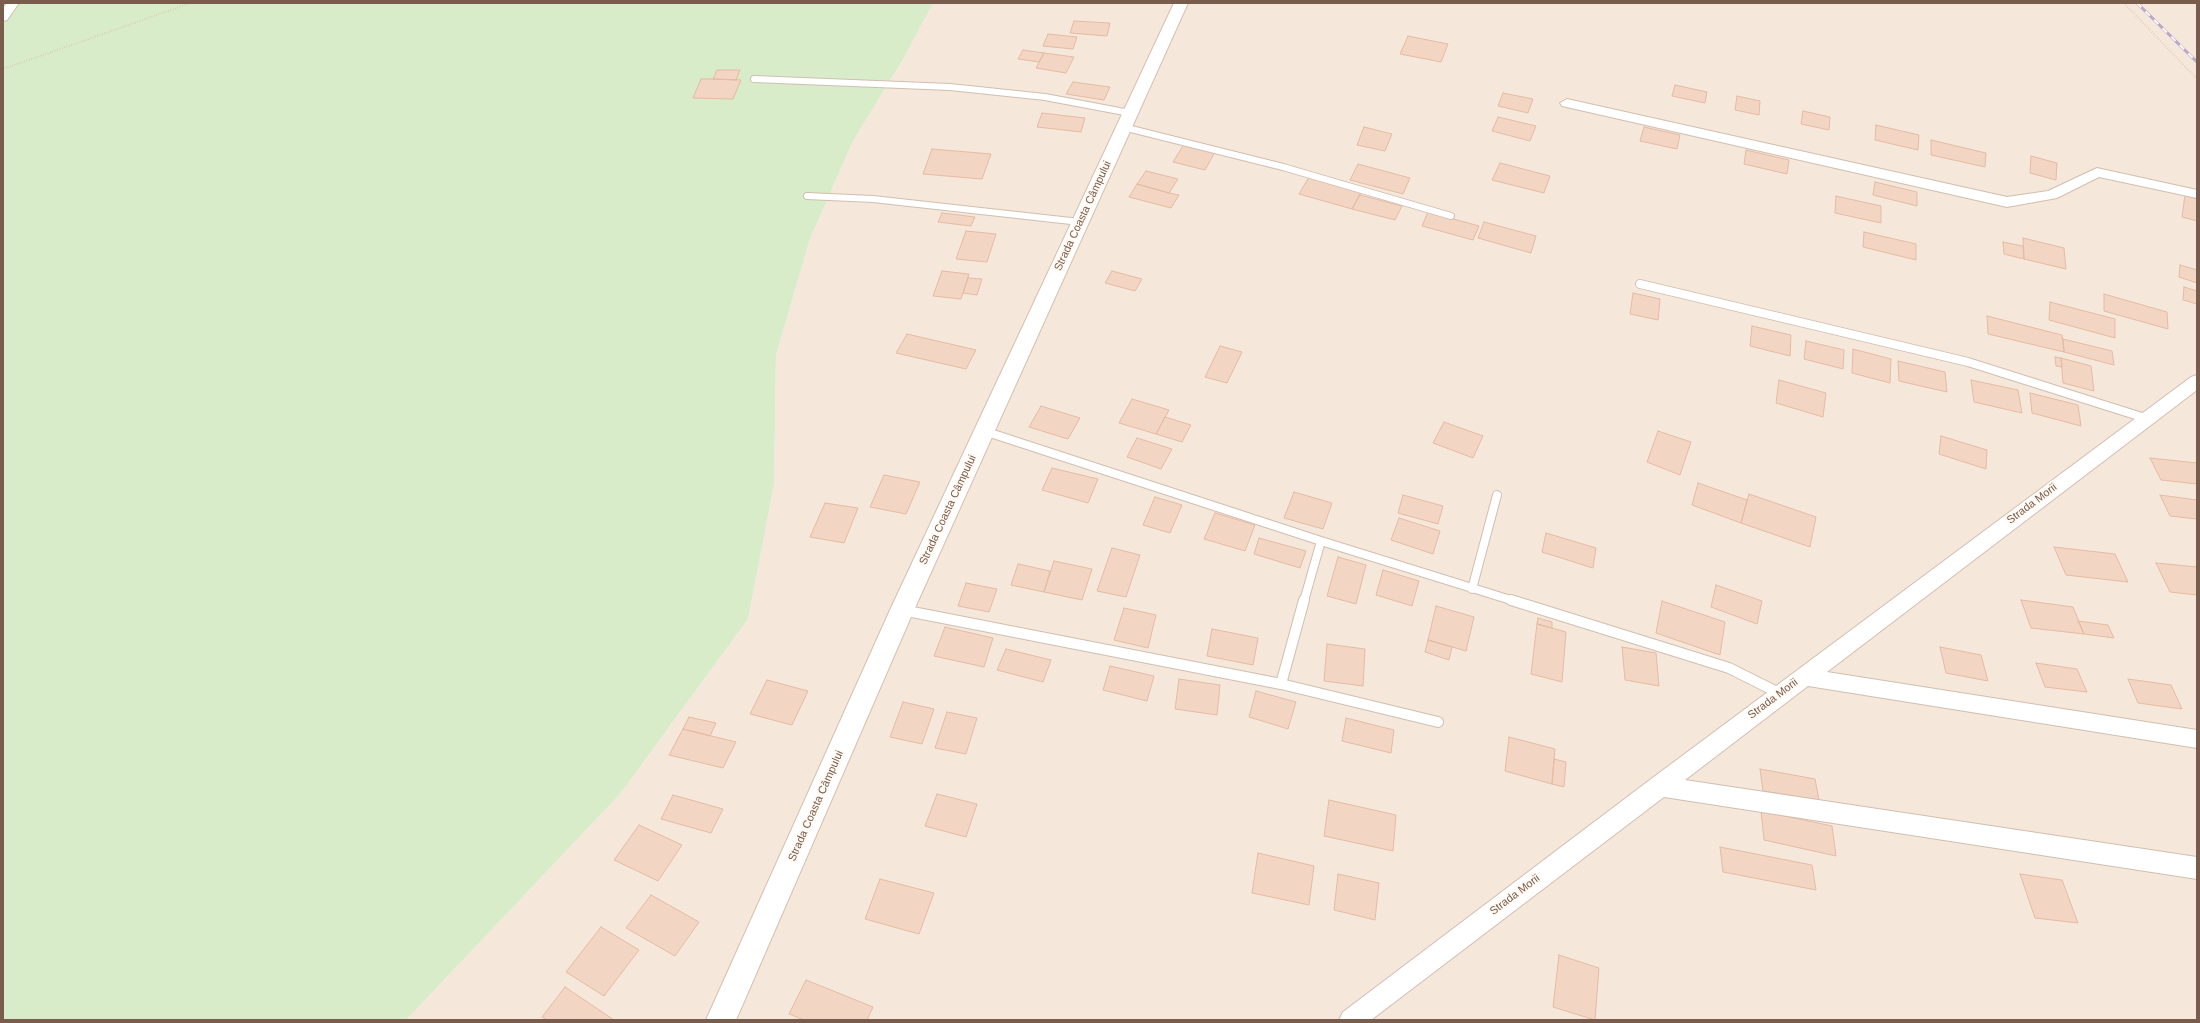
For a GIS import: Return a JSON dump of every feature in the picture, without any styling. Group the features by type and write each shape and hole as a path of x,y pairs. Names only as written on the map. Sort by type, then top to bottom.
{"street":[{"path":"3,17 13,3"},
{"name":"Strada Coasta Câmpului","path":"721,1020 902,610 1181,3"},
{"path":"1567,102 2007,202 2052,195 2097,172 2197,194"},
{"name":"Strada Morii","path":"1351,1020 2145,418 2197,381"},
{"path":"1803,677 2197,739"},
{"path":"1659,786 2197,868"}],"lane":[{"path":"754,79 950,87 1045,97 1451,216"},
{"path":"806,196 873,199 1080,222"},
{"path":"1640,284 1968,362 2145,418"},
{"path":"984,431 1321,542 1729,668 1781,694"},
{"path":"1472,588 1497,495"},
{"path":"1281,684 1321,542"},
{"path":"902,610 1281,684 1438,722"}],"path":[{"path":"3,69 191,3"},
{"path":"2124,3 2197,79"}],"shaded area":[{"path":"933,3 2197,3 2197,1020 406,1020 620,794 748,619 774,485 776,355 810,239 853,141 905,56"}],"green space":[{"path":"3,3 933,3 905,56 853,141 810,239 776,355 774,485 748,619 620,794 406,1020 3,1020"}],"building":[{"path":"1074,21 1110,23 1107,36 1070,33"},
{"path":"1048,34 1077,37 1073,49 1043,46"},
{"path":"1408,36 1448,44 1441,62 1400,54"},
{"path":"1023,50 1044,53 1039,62 1018,59"},
{"path":"1044,53 1074,57 1066,73 1036,68"},
{"path":"717,70 740,70 736,80 713,79"},
{"path":"701,79 741,80 733,99 693,98"},
{"path":"1073,82 1110,87 1104,100 1066,94"},
{"path":"1675,85 1707,92 1705,103 1672,96"},
{"path":"1503,93 1533,99 1528,113 1498,106"},
{"path":"1737,96 1760,101 1759,115 1735,110"},
{"path":"1803,111 1830,117 1829,130 1801,124"},
{"path":"1042,113 1085,118 1081,132 1037,127"},
{"path":"1498,117 1536,126 1530,141 1492,131"},
{"path":"1876,125 1919,135 1918,150 1875,140"},
{"path":"1364,127 1392,134 1385,151 1357,145"},
{"path":"1644,127 1680,135 1677,149 1640,141"},
{"path":"1931,140 1986,153 1985,167 1931,155"},
{"path":"1184,144 1215,152 1205,170 1173,162"},
{"path":"932,149 991,154 982,179 923,174"},
{"path":"1746,150 1789,160 1787,174 1744,164"},
{"path":"2031,156 2057,163 2056,180 2030,173"},
{"path":"1500,163 1550,176 1544,193 1492,180"},
{"path":"1358,164 1410,178 1403,194 1350,180"},
{"path":"1146,171 1178,179 1169,193 1137,184"},
{"path":"1309,177 1361,192 1352,209 1299,194"},
{"path":"1875,182 1917,192 1917,206 1873,195"},
{"path":"1137,184 1179,195 1171,208 1129,197"},
{"path":"1360,195 1402,206 1395,220 1352,209"},
{"path":"2185,195 2197,199 2197,221 2182,217"},
{"path":"1836,196 1881,206 1881,223 1835,213"},
{"path":"1428,212 1479,226 1473,240 1422,226"},
{"path":"942,213 975,217 971,226 938,222"},
{"path":"1484,222 1536,236 1531,253 1478,238"},
{"path":"966,231 996,234 987,262 956,259"},
{"path":"1864,232 1916,244 1916,260 1863,247"},
{"path":"2023,238 2064,248 2066,269 2024,259"},
{"path":"2003,242 2023,246 2024,259 2004,254"},
{"path":"2180,265 2197,270 2197,283 2179,277"},
{"path":"942,271 969,274 961,299 933,296"},
{"path":"1112,271 1142,279 1135,291 1105,283"},
{"path":"968,278 982,279 977,295 963,293"},
{"path":"2184,287 2197,291 2197,304 2183,300"},
{"path":"1633,293 1660,299 1658,320 1630,314"},
{"path":"2104,294 2167,312 2168,329 2104,311"},
{"path":"2050,302 2115,319 2115,338 2049,320"},
{"path":"1987,316 2062,335 2064,352 1988,334"},
{"path":"1752,326 1791,335 1790,356 1750,346"},
{"path":"907,334 976,350 966,369 896,353"},
{"path":"2063,339 2112,351 2114,365 2064,352"},
{"path":"1806,341 1844,350 1843,369 1804,359"},
{"path":"1220,346 1242,352 1227,383 1205,377"},
{"path":"1853,349 1891,359 1890,383 1852,373"},
{"path":"2055,357 2061,358 2062,367 2056,366"},
{"path":"2061,358 2091,366 2094,391 2063,383"},
{"path":"1898,361 1945,372 1947,392 1899,381"},
{"path":"1779,380 1826,393 1823,417 1776,403"},
{"path":"1971,380 2018,390 2022,413 1974,402"},
{"path":"2030,393 2078,405 2081,426 2032,413"},
{"path":"1132,399 1169,410 1156,434 1119,423"},
{"path":"1041,406 1080,418 1068,439 1029,427"},
{"path":"1165,417 1191,425 1182,442 1156,434"},
{"path":"1444,422 1483,436 1473,458 1433,443"},
{"path":"1658,431 1691,442 1680,475 1647,462"},
{"path":"1941,436 1987,450 1986,469 1939,454"},
{"path":"1137,438 1172,449 1161,469 1127,457"},
{"path":"2150,458 2197,463 2197,484 2161,480"},
{"path":"1052,468 1098,479 1088,503 1042,490"},
{"path":"884,475 920,482 906,514 870,507"},
{"path":"1698,483 1747,500 1741,523 1692,505"},
{"path":"1294,492 1332,503 1323,529 1284,518"},
{"path":"1749,494 1816,517 1810,547 1741,523"},
{"path":"1403,495 1443,506 1438,524 1398,513"},
{"path":"2160,495 2197,500 2197,519 2170,516"},
{"path":"1155,497 1182,505 1170,533 1143,525"},
{"path":"825,503 858,508 844,543 810,537"},
{"path":"1215,513 1255,525 1245,551 1204,539"},
{"path":"1399,518 1440,531 1433,554 1391,540"},
{"path":"1546,533 1596,548 1593,568 1542,552"},
{"path":"1259,538 1306,551 1300,568 1254,554"},
{"path":"2054,547 2115,554 2128,582 2066,575"},
{"path":"1112,548 1140,555 1126,597 1097,591"},
{"path":"1338,557 1366,565 1356,604 1327,596"},
{"path":"1054,561 1092,569 1082,600 1044,592"},
{"path":"2156,563 2197,567 2197,595 2170,592"},
{"path":"1018,564 1050,571 1044,592 1011,585"},
{"path":"1383,570 1419,581 1412,606 1376,595"},
{"path":"966,583 997,589 989,612 958,606"},
{"path":"1716,585 1762,601 1757,624 1711,607"},
{"path":"2021,600 2073,607 2084,634 2031,628"},
{"path":"1662,601 1725,622 1720,655 1656,633"},
{"path":"1436,606 1474,617 1466,651 1428,640"},
{"path":"1124,608 1156,615 1148,648 1114,640"},
{"path":"1538,618 1552,622 1552,628 1537,624"},
{"path":"2078,621 2108,625 2114,638 2084,634"},
{"path":"1537,624 1566,632 1562,682 1531,674"},
{"path":"945,627 993,638 984,667 934,656"},
{"path":"1212,629 1258,638 1253,665 1207,656"},
{"path":"1428,640 1452,647 1449,660 1425,652"},
{"path":"1327,644 1365,649 1363,686 1324,681"},
{"path":"1622,647 1656,653 1659,686 1625,680"},
{"path":"1940,647 1981,655 1988,681 1946,673"},
{"path":"1006,649 1051,660 1043,682 997,670"},
{"path":"2036,663 2077,669 2087,692 2045,687"},
{"path":"1110,666 1154,676 1147,701 1103,690"},
{"path":"1179,679 1220,685 1217,715 1175,709"},
{"path":"2128,679 2171,685 2182,709 2138,703"},
{"path":"767,680 808,691 792,725 750,714"},
{"path":"1256,691 1296,702 1288,729 1249,717"},
{"path":"903,702 934,709 922,744 890,737"},
{"path":"947,712 977,718 966,754 935,748"},
{"path":"689,717 716,723 710,736 683,729"},
{"path":"1346,718 1394,730 1391,753 1342,741"},
{"path":"683,729 736,742 723,768 669,755"},
{"path":"1509,737 1555,749 1552,784 1505,771"},
{"path":"1554,759 1566,762 1564,787 1552,784"},
{"path":"1760,769 1815,779 1819,800 1763,791"},
{"path":"937,794 977,804 966,837 925,826"},
{"path":"673,795 723,809 711,833 661,819"},
{"path":"1329,800 1396,815 1393,851 1324,836"},
{"path":"1761,811 1832,826 1836,856 1764,840"},
{"path":"639,825 682,845 658,881 614,860"},
{"path":"1720,847 1812,865 1816,890 1723,872"},
{"path":"1258,853 1314,866 1309,905 1252,893"},
{"path":"1338,874 1379,883 1375,920 1334,910"},
{"path":"2020,874 2062,880 2078,923 2035,918"},
{"path":"880,879 934,893 919,934 865,919"},
{"path":"651,895 699,922 675,956 626,928"},
{"path":"601,927 639,950 604,996 566,972"},
{"path":"1559,955 1599,968 1595,1020 1553,1007"},
{"path":"806,980 873,1007 867,1020 804,1020 789,1014"},
{"path":"565,987 614,1020 547,1020 542,1017"}],"railway":[{"path":"2137,3 2197,62"}]}
